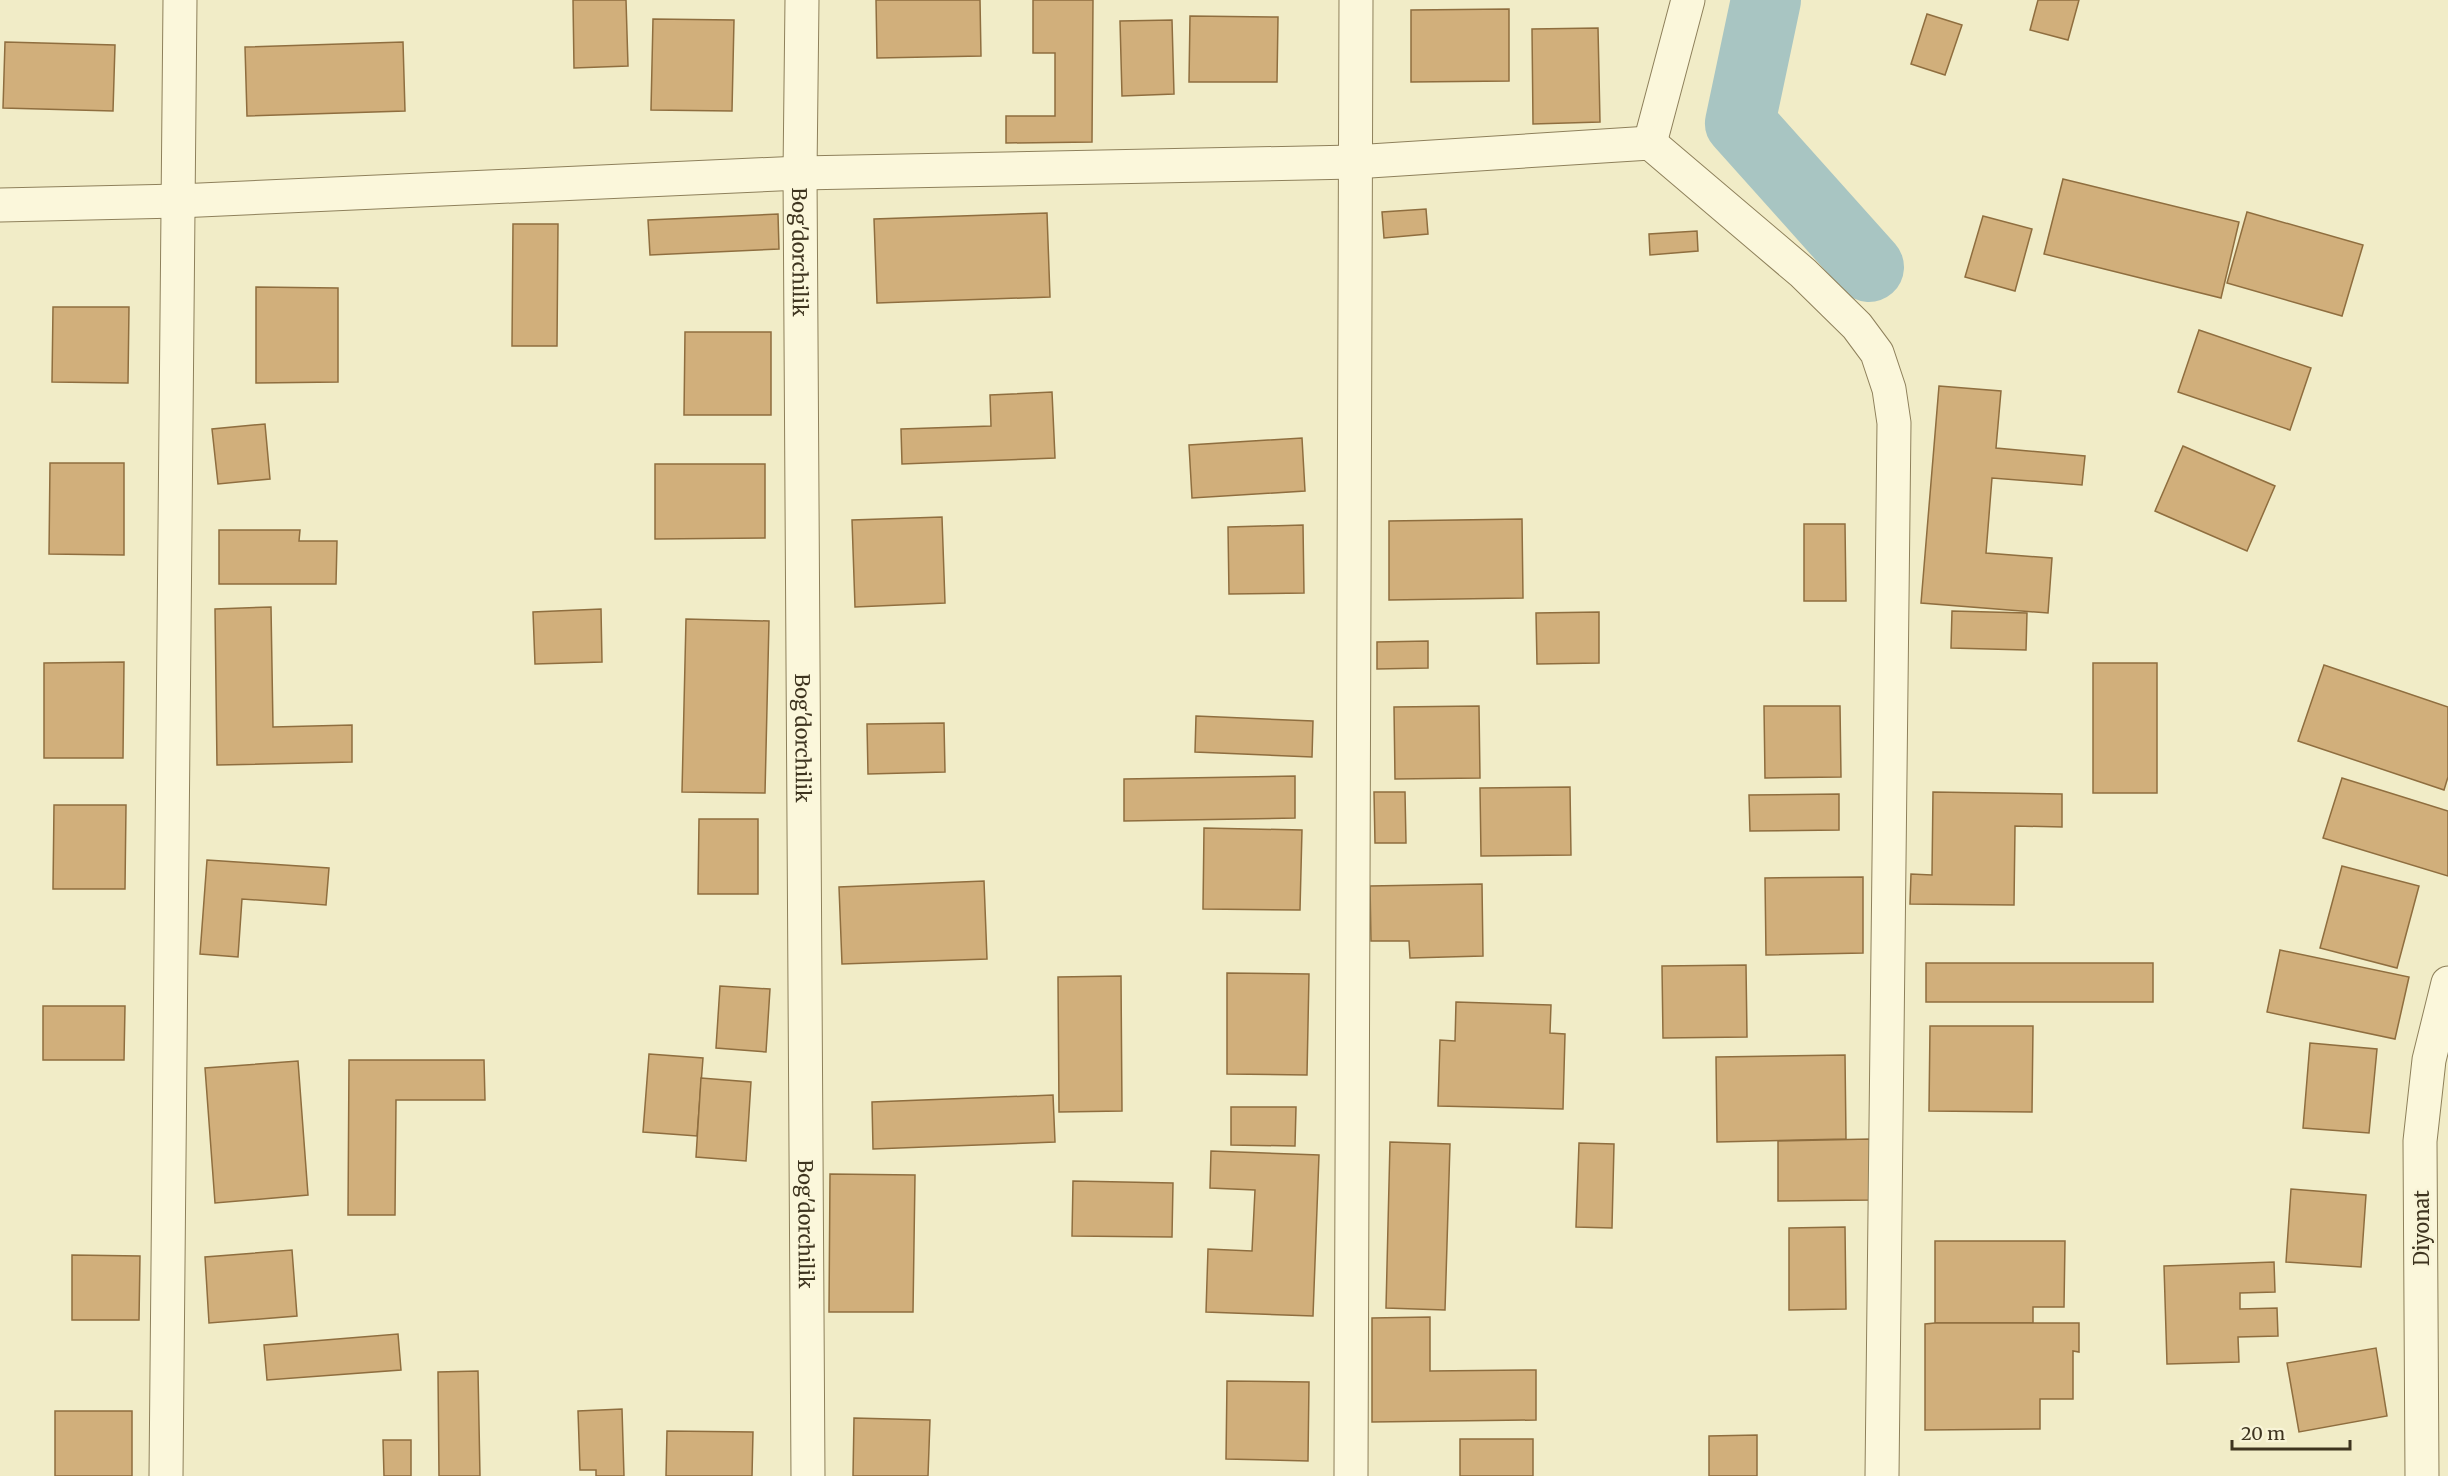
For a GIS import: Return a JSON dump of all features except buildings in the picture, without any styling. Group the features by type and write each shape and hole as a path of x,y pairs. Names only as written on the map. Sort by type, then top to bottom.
{"street":[{"path":"166,1476 180,0"},
{"name":"Bog'dorchilik","path":"802,0 800,173 808,1476"},
{"path":"1351,1476 1356,0"},
{"path":"1650,143 1688,0"},
{"path":"0,205 178,201 800,173 1354,162 1650,143 1803,273 1857,326 1877,353 1889,389 1894,435 1882,1476"},
{"name":"Diyonat","path":"2422,1476 2420,1141 2429,1060 2448,983"}],"waterway":[{"path":"1766,0 1740,123 1869,267"}]}
